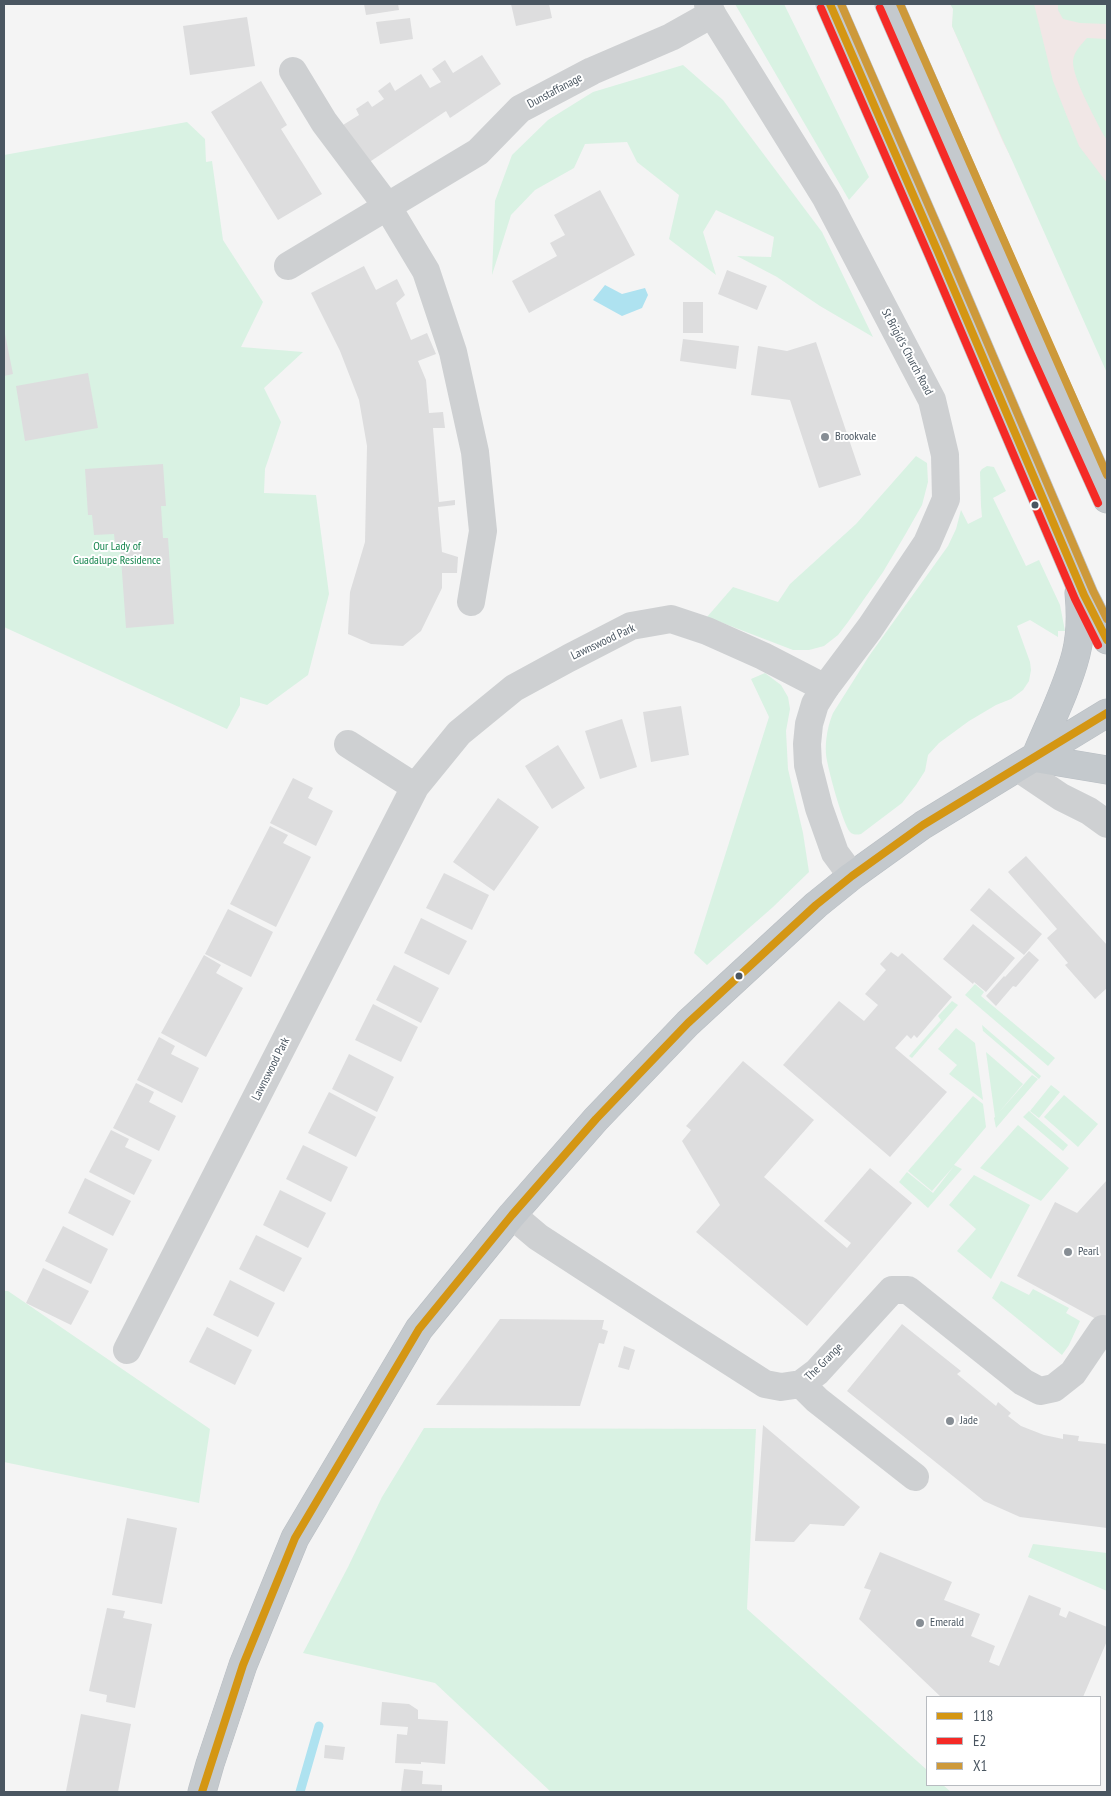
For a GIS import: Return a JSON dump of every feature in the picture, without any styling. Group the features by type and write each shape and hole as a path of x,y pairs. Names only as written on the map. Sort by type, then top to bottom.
{"highway":[{"path":"830,4 1078,581 1107,640"},
{"path":"889,4 1107,499"},
{"path":"1027,763 1067,680 1076,653 1081,618 1078,581"},
{"path":"202,1792 243,1665 295,1538 419,1329 512,1215 596,1119 688,1023 792,926 852,876 923,826 1107,713"},
{"path":"1027,763 1107,770"}],"street":[{"name":"Dunstaffanage","path":"288,266 478,152 520,109 592,71 671,37 710,9"},
{"name":"St Brigid's Church Road","path":"710,9 826,198 932,400 945,455 946,499 927,543 870,628 825,688 815,704 809,724 807,744 808,765 819,808 839,860 852,876"},
{"path":"293,71 324,122 387,206 426,271 454,352 475,452 483,531 470,602"},
{"name":"Lawnswood Park","path":"127,1350 415,787 459,733 514,688 569,658 631,626 671,619 707,631 755,652 825,688"},
{"path":"348,744 415,787"},
{"path":"1027,763 1061,797 1107,824"},
{"name":"The Grange","path":"512,1215 538,1237 766,1384 781,1387 801,1384 817,1372 892,1290 908,1290 1023,1382 1040,1391 1054,1388 1073,1374 1103,1329"},
{"path":"801,1384 817,1400 915,1477"}],"shaded area":[{"path":"954,4 1107,4 1107,345 1003,142 952,26"}],"green space":[{"path":"735,4 784,4 869,177 849,200"},
{"path":"950,4 1034,4 1053,81 1079,146 1107,183 1107,373 952,26 953,9"},
{"path":"1058,4 1107,4 1107,24 1080,23 1063,19 1058,10"},
{"path":"1087,38 1107,39 1107,140 1085,98 1074,68 1075,54"},
{"path":"683,65 723,100 822,232 873,337 820,306 777,277 737,256 771,257 774,237 716,210 703,232 716,275 669,239 679,195 637,162 627,142 585,144 574,168 535,190 511,215 492,275 495,201 512,155 548,120 593,92"},
{"name":"Our Lady of Guadalupe Residence","path":"187,122 205,139 206,162 212,161 223,240 263,302 241,347 303,352 264,388 281,422 265,469 264,493 316,495 329,594 308,675 267,705 240,697 240,705 227,729 4,627 4,155"},
{"path":"916,456 927,463 928,482 922,505 883,572 838,635 824,646 809,650 793,650 707,617 733,587 778,602 790,584 856,524"},
{"path":"987,466 994,467 1006,491 993,498 1026,566 1039,560 1060,605 1065,631 1058,631 1058,637 1030,620 1017,626 1031,670 1029,681 1023,690 1011,699 996,705 969,721 939,743 928,755 925,771 902,803 861,834 854,834 850,832 843,818 827,761 826,738 831,718 869,656 948,546 956,529 961,510 968,524 982,517 980,472"},
{"path":"765,673 781,685 788,697 790,709 786,731 788,769 803,833 809,872 773,907 707,965 694,953 769,717 751,679"},
{"path":"975,984 984,992 981,996 1055,1058 1048,1066 965,995"},
{"path":"952,1001 958,1005 912,1058 909,1056 941,1020 938,1016"},
{"path":"982,1025 1041,1076 1039,1079 983,1031"},
{"path":"956,1028 975,1043 983,1100 949,1074 957,1065 938,1049"},
{"path":"986,1052 1023,1084 995,1117"},
{"path":"1032,1075 1038,1079 996,1128 994,1118"},
{"path":"1051,1085 1060,1092 1039,1118 1030,1111"},
{"path":"1064,1095 1098,1124 1078,1147 1044,1117"},
{"path":"973,1096 983,1104 986,1127 954,1165 962,1169 928,1208 899,1182 907,1172 933,1193 954,1166 932,1191 908,1171"},
{"path":"1029,1111 1068,1145 1063,1151 1023,1117"},
{"path":"1018,1125 1069,1168 1041,1201 980,1168"},
{"path":"974,1175 1030,1205 991,1279 957,1251 976,1229 949,1205"},
{"path":"1001,1281 1029,1295 1033,1289 1069,1308 1066,1313 1080,1321 1069,1345 1062,1355 992,1298"},
{"path":"4,1291 8,1291 210,1429 199,1503 4,1462"},
{"path":"424,1428 756,1429 747,1609 926,1769 926,1786 944,1786 951,1792 551,1792 435,1683 303,1653 382,1497"},
{"path":"1033,1544 1107,1553 1107,1591 1028,1557"}],"water":[{"path":"605,285 622,294 645,288 648,295 642,308 622,316 593,300"}],"building":[{"path":"364,4 398,4 399,10 366,15"},
{"path":"511,4 549,4 552,18 516,26"},
{"path":"247,17 255,66 190,75 183,26"},
{"path":"410,18 413,39 380,44 376,22"},
{"path":"482,55 501,84 450,118 446,111 368,163 343,125 359,115 356,109 368,101 372,107 384,99 378,91 390,82 395,91 421,74 430,88 441,82 432,69 445,60 453,73"},
{"path":"261,81 287,125 281,129 322,194 278,220 211,112"},
{"path":"600,190 635,255 529,313 512,281 557,256 550,243 565,235 554,215"},
{"path":"364,266 376,290 397,279 405,295 396,303 411,340 427,333 436,354 418,361 426,380 429,413 443,412 445,428 433,428 439,502 455,500 455,505 438,507 442,552 458,557 457,573 442,573 442,588 421,631 403,646 371,644 348,634 350,592 365,542 367,446 359,400 340,351 311,293"},
{"path":"727,270 767,286 757,310 718,294"},
{"path":"683,302 703,302 703,333 683,333"},
{"path":"4,329 13,374 4,376"},
{"path":"683,339 739,346 736,369 680,361"},
{"name":"Brookvale","path":"816,342 861,475 819,488 790,400 751,395 758,346 787,351"},
{"path":"88,373 98,428 25,441 16,386"},
{"path":"163,464 166,506 161,506 163,538 168,538 174,624 126,628 120,544 115,544 114,534 94,535 92,515 88,515 85,469"},
{"path":"681,706 689,755 651,762 643,712"},
{"path":"622,719 637,767 600,779 585,731"},
{"path":"558,745 585,788 552,809 525,766"},
{"path":"293,778 313,788 308,798 333,811 316,846 270,823"},
{"path":"498,798 539,827 494,891 453,862"},
{"path":"270,826 288,835 283,843 311,857 276,927 230,904"},
{"path":"1026,856 1107,945 1107,988 1095,999 1065,965 1068,963 1047,938 1057,929 1008,872"},
{"path":"444,873 489,895 472,930 426,908"},
{"path":"989,888 1042,934 1024,955 970,910"},
{"path":"228,909 273,932 251,977 205,954"},
{"path":"421,918 467,941 449,975 404,953"},
{"path":"973,924 1015,958 986,992 974,982 973,984 943,959"},
{"path":"1029,951 1039,960 1016,987 1013,986 996,1006 986,996"},
{"path":"891,952 898,957 902,953 952,997 917,1038 914,1035 911,1039 907,1035 895,1048 947,1092 890,1157 783,1065 839,1001 864,1021 878,1005 865,994 886,970 880,964"},
{"path":"204,955 221,965 216,973 243,988 206,1057 161,1033"},
{"path":"394,965 439,988 421,1023 376,1000"},
{"path":"373,1004 418,1027 401,1062 355,1040"},
{"path":"159,1037 175,1046 171,1054 199,1068 182,1103 137,1080"},
{"path":"349,1054 394,1077 377,1112 332,1089"},
{"path":"743,1061 814,1120 764,1177 847,1248 851,1243 824,1221 870,1168 912,1203 807,1326 696,1232 720,1205 682,1141 691,1130 686,1126"},
{"path":"136,1083 154,1092 149,1102 176,1116 159,1151 113,1128"},
{"path":"329,1092 376,1117 356,1157 308,1133"},
{"path":"111,1130 129,1139 125,1147 152,1160 134,1195 89,1172"},
{"path":"303,1145 348,1167 331,1202 286,1179"},
{"path":"85,1178 131,1201 113,1236 68,1213"},
{"name":"Pearl","path":"1107,1180 1107,1325 1017,1276 1055,1202 1077,1213"},
{"path":"280,1190 326,1213 308,1248 263,1225"},
{"path":"63,1226 108,1249 91,1284 45,1261"},
{"path":"256,1235 302,1258 284,1292 239,1269"},
{"path":"43,1268 89,1291 71,1325 26,1303"},
{"path":"230,1280 275,1303 258,1337 213,1315"},
{"path":"500,1319 604,1320 602,1329 608,1331 604,1344 599,1343 580,1406 436,1405"},
{"name":"Jade","path":"902,1324 961,1371 957,1374 996,1406 998,1402 1011,1413 1008,1416 1021,1426 1044,1435 1063,1439 1063,1434 1079,1436 1078,1441 1107,1444 1107,1528 1020,1517 984,1501 847,1391"},
{"path":"207,1327 252,1350 235,1385 189,1362"},
{"path":"624,1346 635,1350 629,1370 618,1367"},
{"path":"763,1425 860,1507 844,1526 810,1524 794,1542 755,1541"},
{"path":"127,1518 177,1528 162,1604 112,1595"},
{"name":"Emerald","path":"880,1552 952,1582 944,1600 980,1614 971,1636 995,1646 989,1662 999,1666 1029,1595 1061,1608 1059,1615 1066,1618 1069,1611 1107,1627 1107,1641 1083,1696 940,1696 859,1619 871,1590 864,1588"},
{"path":"107,1608 125,1611 123,1618 152,1624 135,1708 106,1702 107,1695 89,1691"},
{"path":"382,1702 409,1704 418,1710 418,1719 448,1721 445,1764 421,1762 421,1764 395,1763 397,1734 407,1735 408,1727 380,1725"},
{"path":"81,1714 131,1724 118,1792 66,1791"},
{"path":"325,1745 345,1747 343,1760 324,1758"},
{"path":"404,1769 423,1771 422,1784 442,1785 442,1792 401,1792"}],"waterway":[{"path":"300,1792 319,1726"}],"transit line":[{"name":"118","path":"830,4 1084,595 1107,640"},
{"name":"X1","path":"841,4 1093,591 1107,619"},
{"name":"X1","path":"900,4 1107,475"},
{"name":"E2","path":"821,8 1075,599 1098,645"},
{"name":"E2","path":"880,8 1098,503"},
{"name":"118","path":"202,1792 243,1665 295,1538 419,1329 512,1215 596,1119 688,1023 816,905 852,876 923,825 1107,713"}],"place":[{"name":"Brookvale","path":"825,437"},
{"name":"Pearl","path":"1068,1252"},
{"name":"Jade","path":"950,1421"},
{"name":"Emerald","path":"920,1623"}]}
